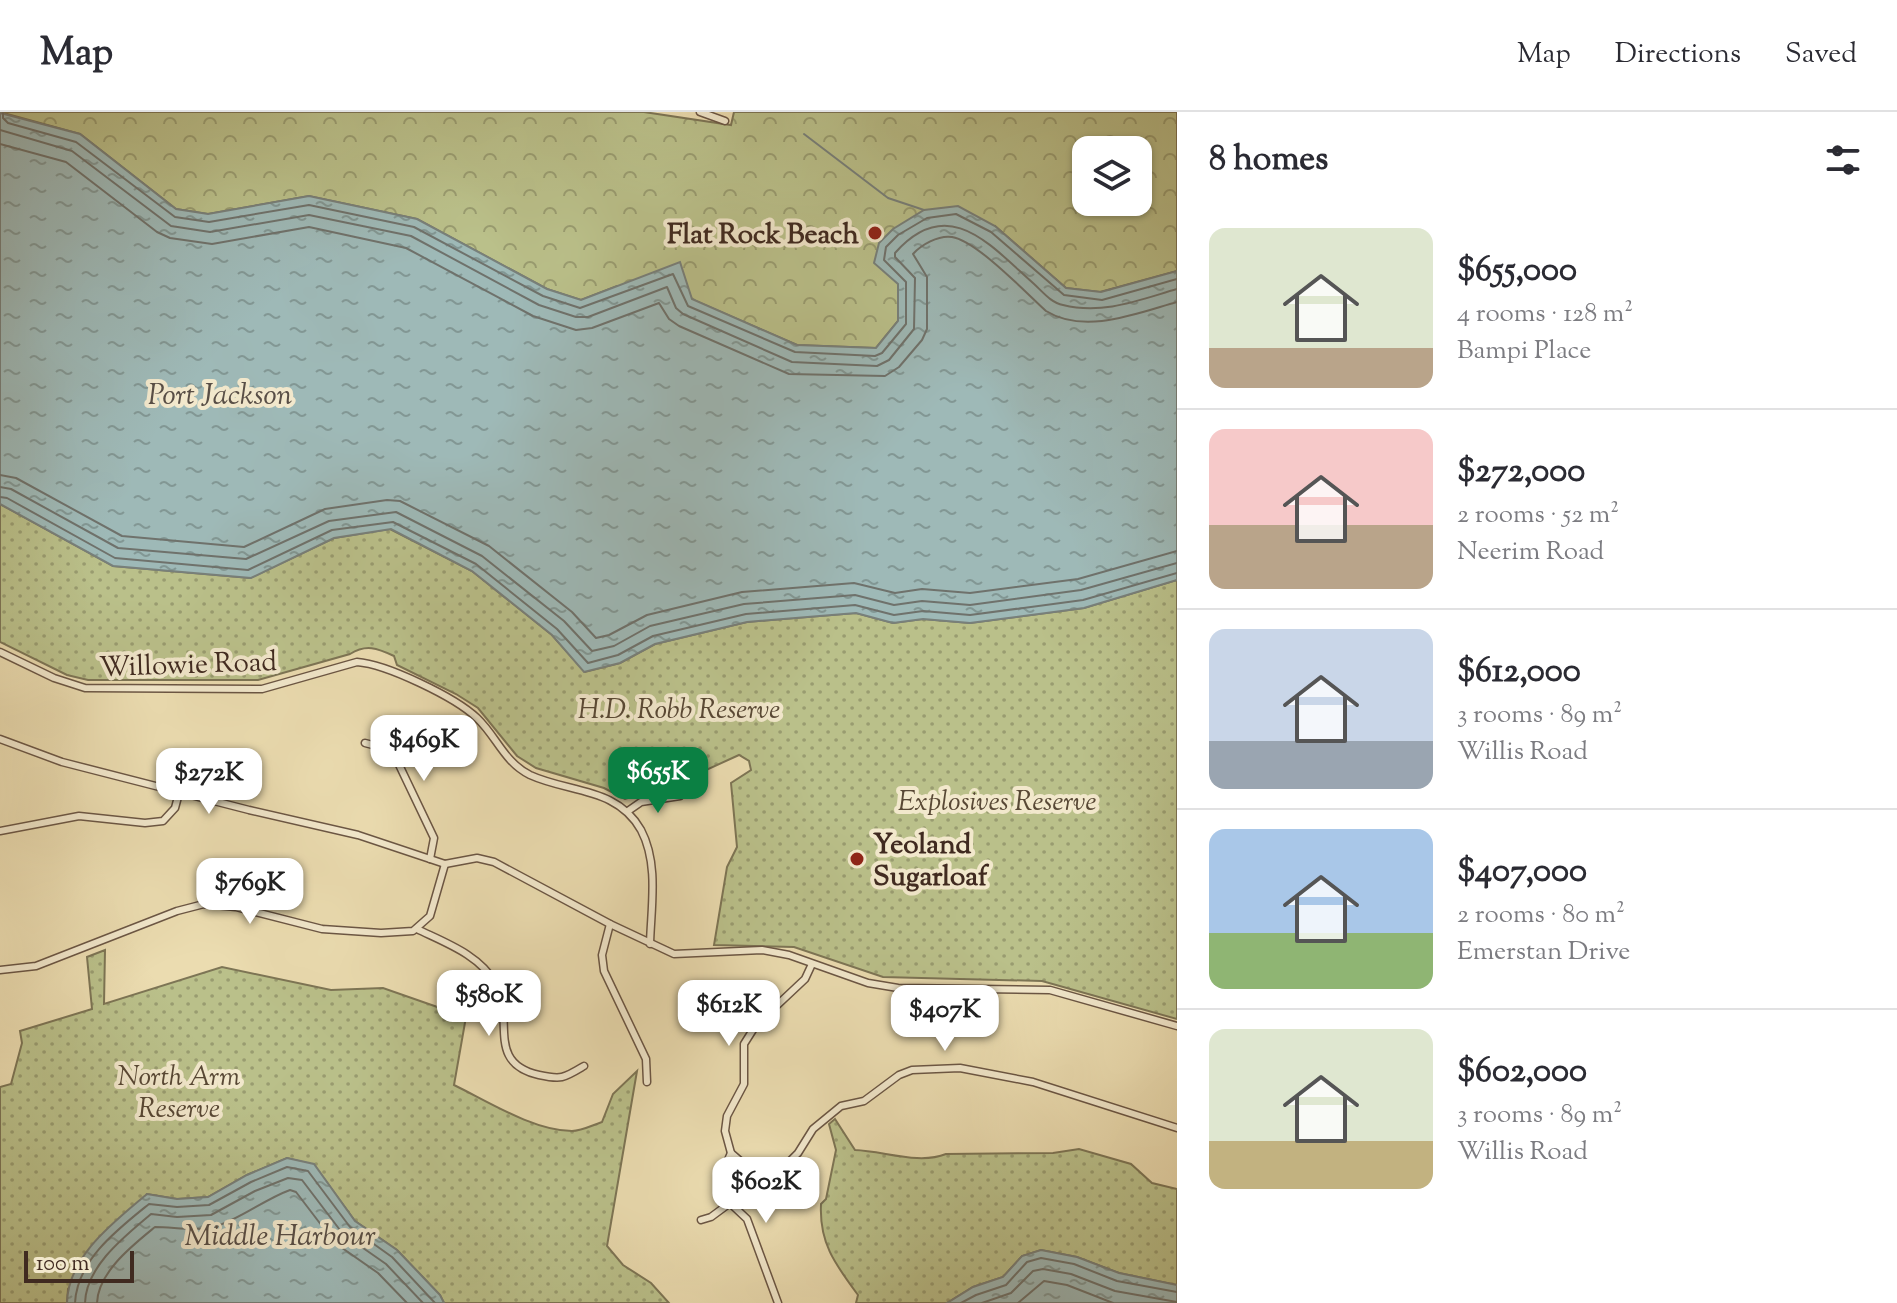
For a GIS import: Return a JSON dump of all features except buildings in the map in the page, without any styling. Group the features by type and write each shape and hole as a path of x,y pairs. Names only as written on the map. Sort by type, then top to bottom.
{"street":[{"path":"700,112 725,121"},
{"name":"Willowie Road","path":"0,652 62,682 85,688 262,689 338,666 371,663 388,668 464,707 485,727 503,753 520,770 533,777 610,799 628,811"},
{"path":"0,739 62,762 179,793 350,832 445,864 477,858 494,862 610,924 674,954 762,950 789,955 868,983 898,988 1050,990 1177,1026"},
{"path":"365,743 392,750 434,838 430,859"},
{"path":"0,831 79,816 145,823 163,821 175,808 179,793"},
{"path":"650,944 652,868 641,831 628,811 641,802 680,796"},
{"path":"0,970 36,966 177,911 204,904 236,907 322,929 405,933 417,929 430,916 445,864"},
{"path":"610,924 602,955 604,971 646,1059 647,1082"},
{"path":"417,929 467,953 494,981 502,999 506,1050 517,1067 528,1073 557,1079 565,1078 584,1066"},
{"path":"812,964 805,979 746,1038 744,1084 725,1123 731,1153 751,1168 780,1167 792,1159 818,1124 841,1106 870,1098 905,1072 960,1068 1033,1082 1177,1128"},
{"path":"731,1153 721,1176 730,1203 747,1219 778,1303"},
{"path":"701,1220 711,1217 730,1203"}],"green space":[{"path":"0,112 644,112 731,125 734,112 1177,112 1177,271 1100,292 1066,288 995,226 898,284 898,321 876,348 797,345 691,299 617,286 581,300 547,289 417,219 309,196 208,214 176,209 80,134"},
{"name":"Explosives Reserve","path":"0,504 113,566 250,578 334,538 390,529 472,571 552,635 585,672 620,663 655,644 747,622 856,613 893,623 923,619 970,623 1084,608 1177,580 1177,1019 1042,981 883,977 794,947 714,945 727,867 737,847 731,783 751,770 749,761 739,755 682,781 625,799 604,788 536,768 517,756 478,708 397,665 394,656 372,648 258,680 88,680 67,675 0,642"},
{"name":"North Arm Reserve","path":"105,950 104,1004 222,967 331,990 383,988 466,1017 454,1085 511,1114 557,1130 576,1131 602,1122 613,1094 637,1071 607,1246 623,1265 651,1283 669,1303 444,1303 397,1250 355,1221 314,1165 287,1158 247,1175 208,1197 177,1199 147,1194 68,1289 67,1303 0,1303 0,1087 11,1084 22,1043 20,1031 92,1009 87,957"},
{"path":"835,1119 855,1150 924,1158 946,1154 1053,1153 1079,1149 1131,1164 1152,1183 1177,1189 1177,1285 1119,1273 1077,1257 1041,1250 1022,1256 1003,1277 973,1287 947,1303 856,1303 858,1295 830,1252 821,1218 821,1204 826,1199 836,1150 829,1124"}],"water":[{"name":"Port Jackson","path":"0,113 80,134 176,209 208,214 309,196 417,219 547,289 581,300 680,262 692,299 797,345 876,348 898,321 898,284 874,263 879,243 893,229 924,210 958,206 995,226 1066,288 1101,292 1177,271 1177,580 1084,608 970,623 923,619 893,623 856,613 747,622 655,644 620,663 584,672 552,635 472,571 391,529 334,538 251,578 113,566 0,504"},
{"name":"Middle Harbour","path":"287,1158 314,1164 355,1221 397,1250 444,1303 67,1303 69,1286 84,1255 107,1228 147,1194 177,1199 208,1197 247,1175"},
{"path":"1041,1250 1077,1257 1119,1273 1177,1285 1177,1303 947,1303 973,1287 1003,1277 1022,1256"}],"waterway":[{"path":"804,134 888,198 924,210"}],"place":[{"name":"Flat Rock Beach","path":"875,233"},
{"name":"Yeoland Sugarloaf","path":"857,859"}],"park label":[{"name":"H.D. Robb Reserve","path":"679,708"}]}
